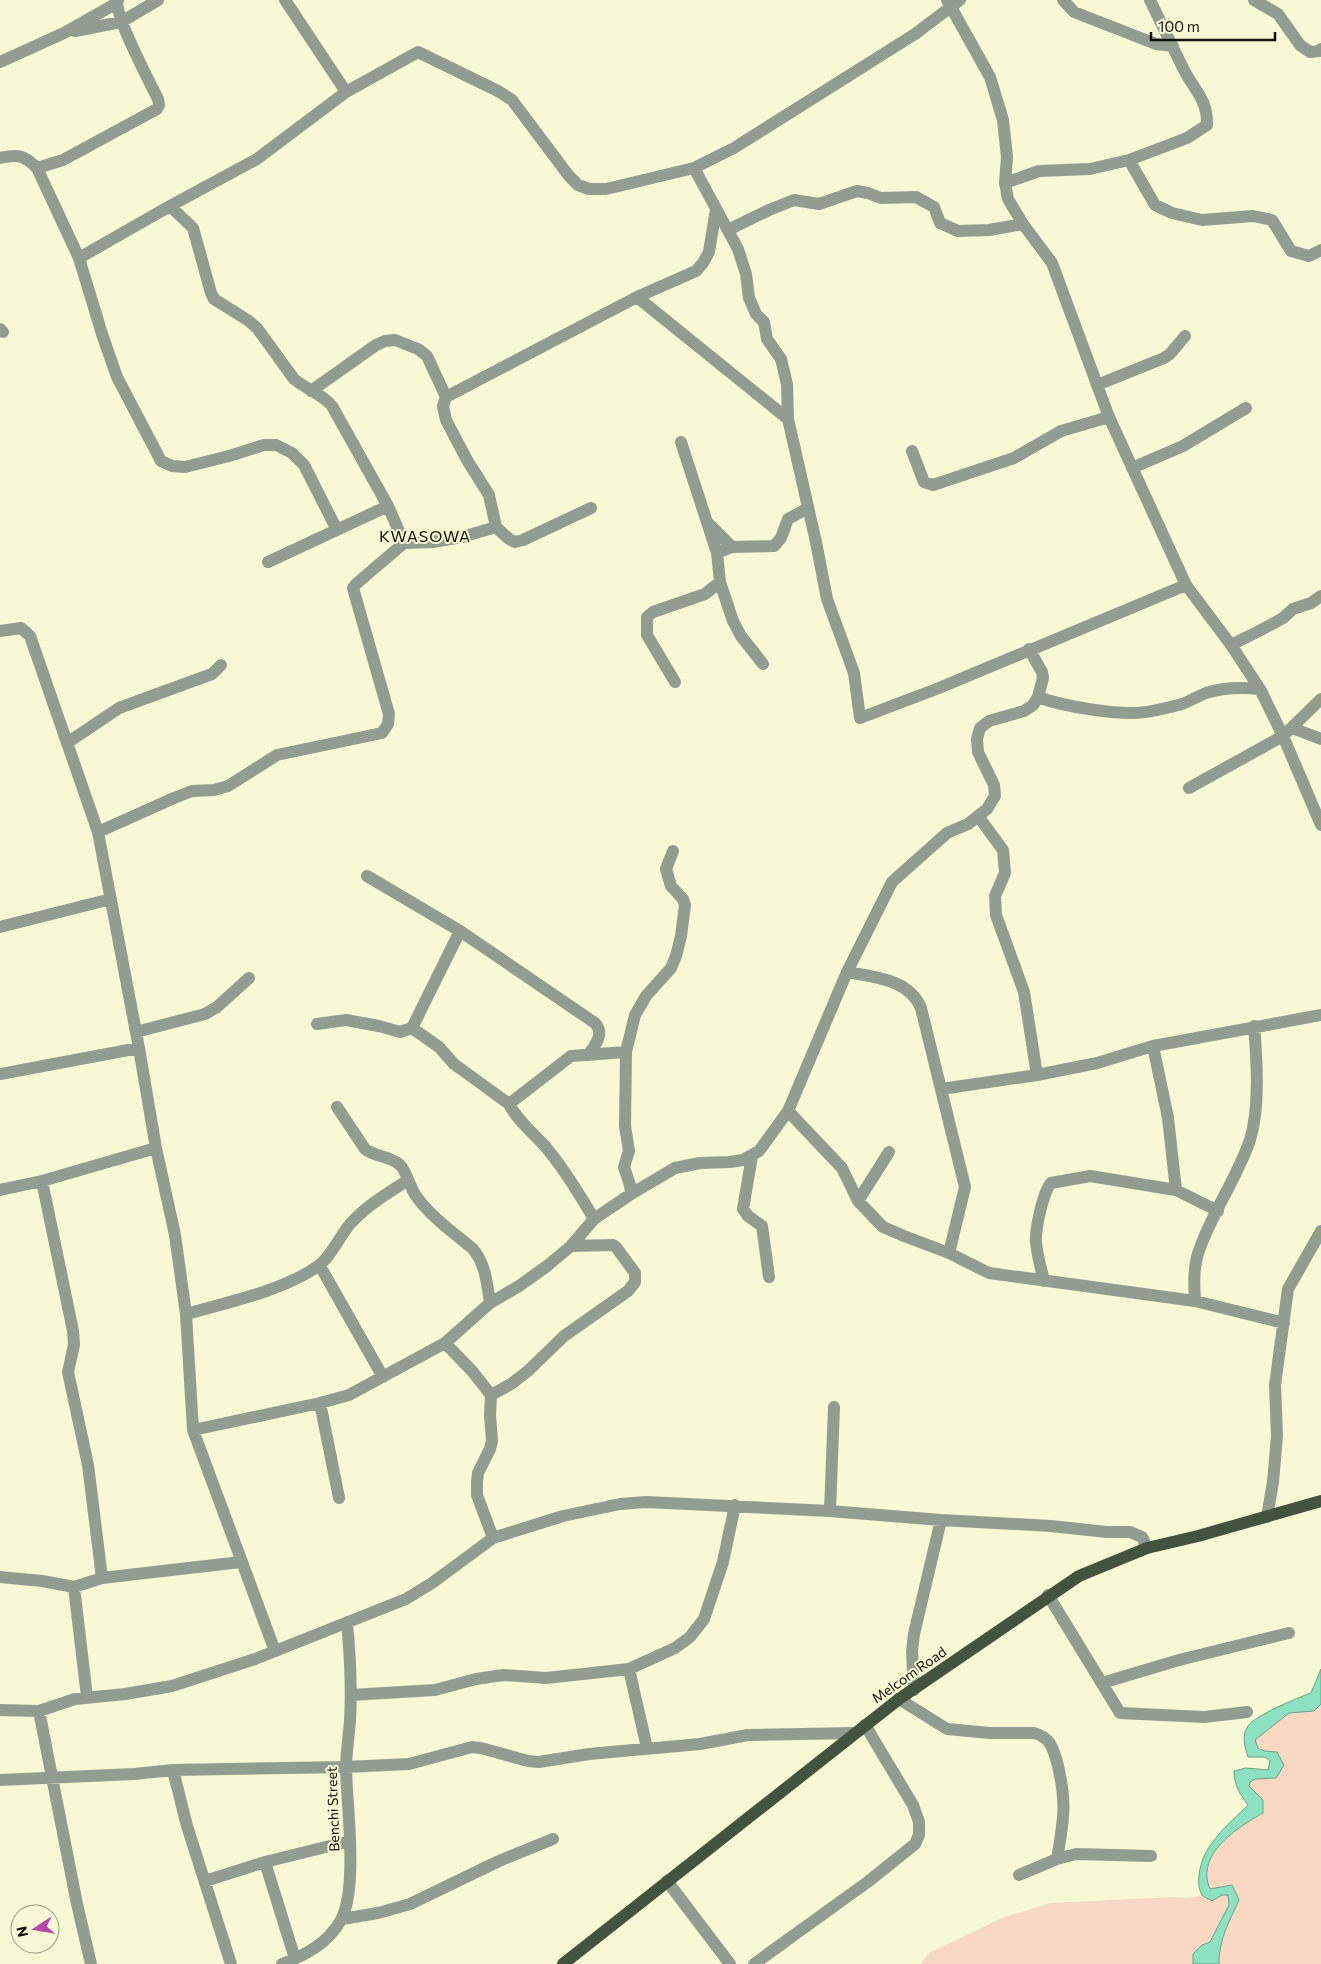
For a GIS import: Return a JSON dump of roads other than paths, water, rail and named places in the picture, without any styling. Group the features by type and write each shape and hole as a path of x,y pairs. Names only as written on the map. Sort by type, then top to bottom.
{"main road":[{"name":"Melcom Road","path":"563,1964 899,1699 1048,1595 1079,1576 1147,1548 1321,1502"}],"street":[{"path":"64,33 121,22 158,0"},
{"path":"285,0 346,92"},
{"path":"1063,0 1074,12 1156,44 1173,46"},
{"path":"1005,183 1039,171 1090,169 1129,160 1187,138 1207,125 1208,112 1204,101 1184,71 1150,0"},
{"path":"1254,0 1278,14 1300,45 1310,52 1321,49"},
{"path":"0,62 64,33 118,2 121,22 158,99 159,105 157,108 63,160 37,168"},
{"path":"79,258 257,159 346,92 418,52 498,91 512,100 569,176 578,185 589,189 606,189 694,168 734,148 915,34 952,2 990,77 1003,120 1007,157 1005,183 1008,199 1023,224 1052,263 1110,417 1186,584 1231,644 1287,732 1321,825"},
{"path":"0,158 20,156 28,159 37,168 79,258 117,377 161,461 172,466 184,467 264,445 276,445 292,454 304,465 337,530"},
{"path":"1129,160 1155,205 1172,214 1202,220 1253,216 1272,220 1291,251 1309,256 1321,250"},
{"path":"694,168 741,257 746,274 749,298 756,314 764,322 767,339 781,359 787,384 788,420 827,599 854,673 860,718 938,688 1186,584"},
{"path":"728,230 794,200 819,204 857,191 881,198 916,197 934,207 940,223 958,231 989,230 1023,224"},
{"path":"170,206 193,228 210,293 214,299 253,325 294,378 328,401 332,406 388,506 404,543"},
{"path":"446,397 637,297 696,271 709,252 716,209"},
{"path":"637,297 788,420"},
{"path":"1097,385 1164,358 1170,354 1185,336"},
{"path":"311,391 376,345 385,341 395,340 418,349 427,356 446,397 444,406 446,420 467,460 489,495 496,527 509,539 515,542 523,540 591,508"},
{"path":"1132,468 1183,446 1246,408"},
{"path":"912,451 924,482 933,485 1014,458 1061,431 1110,417"},
{"path":"681,442 717,553 720,582 733,621 741,636 763,664"},
{"path":"268,562 388,506"},
{"path":"717,553 732,547 774,546 781,538 788,518 808,508"},
{"path":"707,523 732,547"},
{"path":"98,832 192,791 214,790 228,786 277,754 382,733 386,730 389,714 354,588 356,584 404,543 442,540 496,527"},
{"path":"675,682 647,635 647,617 654,612 706,594 720,582"},
{"path":"1231,644 1261,630 1283,618 1293,609 1311,603 1321,596"},
{"path":"0,631 21,628 30,636 98,832 156,1148 175,1235 186,1314 193,1430 275,1651"},
{"path":"193,1430 320,1403 348,1394 445,1343 490,1303 518,1286 571,1246 594,1218 630,1194 675,1168 700,1163 730,1162 752,1156 759,1151 788,1111 847,972 892,882 947,833 968,824 978,816 987,808 995,796 994,785 978,752 977,739 980,728 990,720 1024,710 1033,705 1038,697 1043,678 1042,672 1029,649"},
{"path":"67,743 119,708 212,674 220,665"},
{"path":"1038,697 1059,704 1122,712 1150,712 1181,704 1207,692 1241,687 1260,689"},
{"path":"1189,788 1287,732 1321,699"},
{"path":"1287,732 1321,739"},
{"path":"978,816 1003,850 1005,873 994,896 996,915 1024,992 1037,1075"},
{"path":"630,1194 630,1185 624,1167 629,1152 625,1126 626,1052 635,1015 646,996 671,968 681,936 685,905 683,899 671,886 666,869 673,851"},
{"path":"367,876 460,931 595,1023 599,1027 599,1038 588,1055"},
{"path":"0,927 110,899"},
{"path":"318,1024 346,1020 400,1032 412,1028 460,931"},
{"path":"847,972 888,980 907,989 918,999 965,1187 950,1253"},
{"path":"136,1032 205,1014 250,978"},
{"path":"941,1089 1037,1075 1097,1062 1153,1046 1321,1015"},
{"path":"1195,1301 1194,1276 1199,1249 1250,1140 1256,1102 1258,1069 1254,1026"},
{"path":"412,1028 439,1047 454,1064 508,1104 549,1151 579,1192 594,1218"},
{"path":"1153,1046 1168,1118 1176,1190"},
{"path":"0,1074 139,1048"},
{"path":"508,1104 572,1056 626,1052"},
{"path":"337,1106 364,1149 371,1154 387,1158 401,1165 416,1196 427,1209 480,1257 486,1276 490,1303"},
{"path":"788,1111 842,1168 858,1201 883,1227 950,1253 990,1273 1195,1301 1284,1323"},
{"path":"0,1190 42,1182 156,1148"},
{"path":"858,1201 889,1152"},
{"path":"752,1156 743,1209 748,1216 762,1226 769,1277"},
{"path":"1044,1280 1036,1246 1036,1235 1045,1192 1051,1183 1090,1176 1176,1190 1218,1211"},
{"path":"186,1314 288,1282 320,1266 351,1223 372,1204 408,1180"},
{"path":"42,1182 73,1331 74,1346 68,1372 88,1465 102,1578"},
{"path":"1267,1517 1273,1482 1276,1436 1275,1384 1288,1289 1321,1231"},
{"path":"491,1395 511,1384 528,1371 564,1336 628,1290 635,1282 635,1273 615,1246 571,1246"},
{"path":"320,1266 383,1376"},
{"path":"445,1343 472,1371 491,1395 492,1441 478,1473 477,1495 493,1538"},
{"path":"320,1403 339,1498"},
{"path":"830,1511 834,1407"},
{"path":"0,1710 38,1711 63,1701 125,1694 172,1686 236,1666 406,1599 432,1583 493,1538 563,1516 620,1504 646,1502 735,1505 1051,1526 1107,1532 1130,1532 1142,1537 1147,1548"},
{"path":"351,1695 435,1690 476,1679 503,1675 546,1678 629,1669 683,1643 704,1619 723,1562 735,1505"},
{"path":"914,1690 912,1651 914,1634 941,1520"},
{"path":"0,1577 42,1581 74,1587 102,1578 242,1562"},
{"path":"74,1587 87,1697"},
{"path":"1048,1595 1118,1711 1123,1714 1204,1717 1247,1712"},
{"name":"Benchi Street","path":"282,1964 320,1946 342,1919 348,1900 350,1841 346,1767 351,1695 347,1622"},
{"path":"1102,1683 1180,1660 1289,1633"},
{"path":"629,1669 647,1748"},
{"path":"899,1699 947,1729 990,1733 1034,1734 1050,1741 1060,1774 1065,1802 1057,1858"},
{"path":"38,1711 91,1964"},
{"path":"0,1780 52,1779 173,1770 346,1767 420,1762 472,1747 539,1762 589,1754 700,1744 748,1735 860,1729 913,1805 919,1822 919,1835 915,1844 868,1881 754,1964"},
{"path":"173,1770 187,1826 231,1964"},
{"path":"342,1919 378,1913 410,1904 552,1838"},
{"path":"205,1881 265,1862 350,1841"},
{"path":"1020,1875 1057,1858 1076,1854 1151,1856"},
{"path":"265,1862 295,1959"},
{"path":"667,1881 730,1964"}],"district":[{"name":"KWASOWA","path":"425,536"}]}
